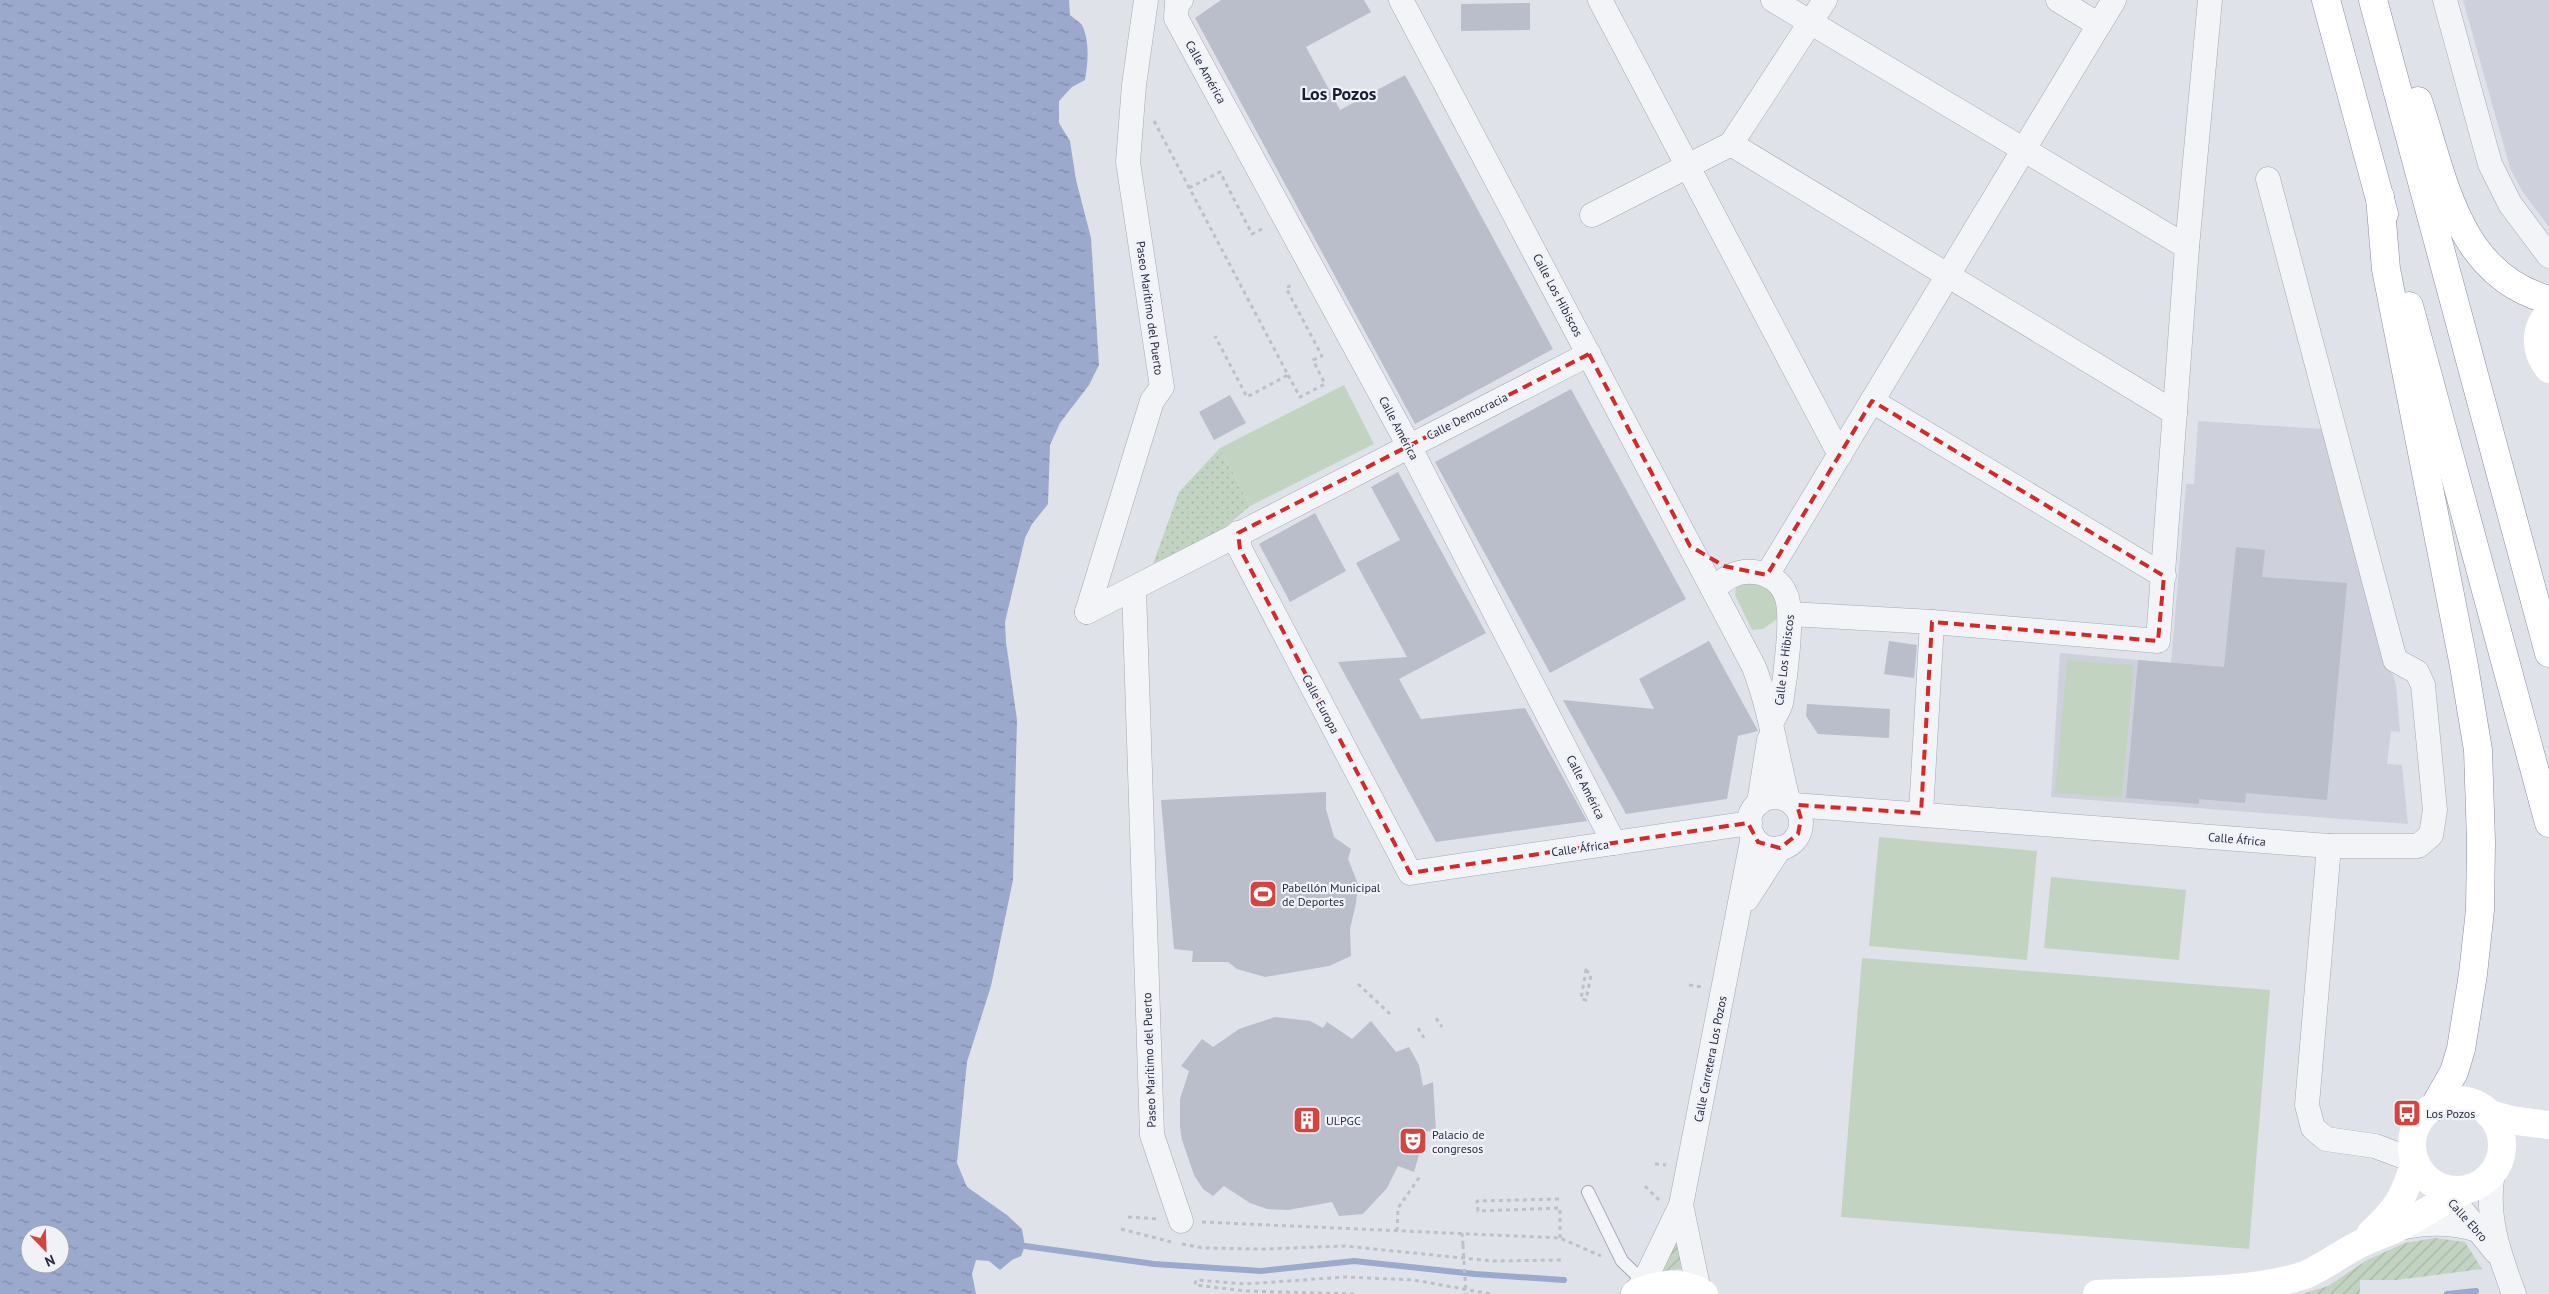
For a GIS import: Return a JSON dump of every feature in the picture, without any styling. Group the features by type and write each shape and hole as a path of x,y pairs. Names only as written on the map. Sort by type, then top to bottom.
{"main road":[{"path":"2326,0 2549,823"},
{"path":"2374,0 2400,48 2448,196 2467,238 2501,277 2522,289 2549,300"},
{"path":"2374,0 2549,653"},
{"path":"2380,197 2386,269 2464,666 2478,750 2482,842 2480,910 2473,974 2461,1049 2454,1072 2434,1107 2424,1115 2415,1129 2412,1149 2420,1171 2451,1190"},
{"path":"2548,371 2538,350 2537,338 2540,326 2549,313"},
{"path":"2434,1107 2459,1100 2482,1108 2489,1114 2501,1134 2502,1148 2496,1166"},
{"path":"2489,1114 2517,1121 2549,1125"},
{"path":"2097,1294 2259,1287 2306,1274 2357,1245 2394,1229 2451,1190 2483,1182 2512,1150 2549,1133"},
{"path":"2357,1245 2387,1218 2404,1195 2415,1161"},
{"path":"1635,1285 1647,1288 1664,1284 1682,1285 1701,1292"}],"street":[{"name":"Paseo Marítimo del Puerto","path":"1146,0 1134,84 1128,162 1162,388 1152,401 1087,612 1238,533"},
{"name":"Calle Los Hibiscos","path":"1401,0 1754,667 1768,706 1770,728"},
{"path":"1600,0 1840,455"},
{"path":"1772,0 2187,247"},
{"path":"1592,215 1731,144 1825,0"},
{"path":"2058,0 2099,25"},
{"path":"1714,590 1731,575 1743,572 1756,572 1767,575 2114,0"},
{"path":"1790,614 1932,622 2158,641 2187,247 2210,0"},
{"path":"2445,0 2490,164 2510,204 2549,256"},
{"name":"Calle América","path":"1178,9 1409,446 1614,843"},
{"path":"1731,144 2175,413"},
{"name":"Calle África","path":"1795,811 1823,815 1850,808 2329,846 2418,846 2431,836 2435,810 2423,684 2417,672 2395,660 2268,179"},
{"name":"Calle Democracia","path":"1238,533 1589,354"},
{"path":"1872,401 2164,576"},
{"name":"Calle Europa","path":"1238,533 1240,549 1410,873"},
{"path":"1690,546 1706,558 1743,572"},
{"name":"Calle Los Hibiscos","path":"1767,575 1779,584 1786,595 1790,614 1780,705 1770,728"},
{"name":"Paseo Marítimo del Puerto","path":"1134,589 1152,1136 1181,1221"},
{"path":"1921,814 1932,622"},
{"path":"1770,728 1795,811 1794,840 1780,848 1765,846 1754,821 1773,797 1795,811"},
{"name":"Calle Carretera Los Pozos","path":"1635,1285 1681,1205 1738,914 1770,728"},
{"name":"Calle África","path":"1410,873 1754,821"},
{"path":"2329,846 2308,1105 2313,1128 2326,1139 2375,1146 2415,1161"},
{"name":"Calle Carretera Los Pozos","path":"1738,914 1780,848"},
{"name":"Calle Ebro","path":"2496,1166 2490,1190 2490,1215 2500,1258 2514,1294"},
{"name":"Calle Ebro","path":"2451,1190 2500,1258"},
{"name":"Calle Carretera Los Pozos","path":"1681,1205 1701,1292"},
{"path":"2394,1229 2435,1223 2462,1225 2478,1230"}],"lane":[{"path":"1588,1192 1635,1285"}],"path":[{"path":"1153,119 1300,397 1325,384 1313,360 1322,356 1286,288 1294,284"},
{"path":"1189,188 1220,172 1252,234 1264,228"},
{"path":"1215,336 1247,397 1288,375"},
{"path":"1586,970 1591,975 1586,1000 1581,999 1586,970"},
{"path":"1358,984 1390,1014"},
{"path":"1688,985 1703,988"},
{"path":"1436,1018 1442,1027"},
{"path":"1418,1028 1424,1038"},
{"path":"1655,1164 1672,1165"},
{"path":"1397,1231 1398,1208 1421,1175"},
{"path":"1645,1186 1657,1197"},
{"path":"1560,1238 1560,1208 1478,1211 1477,1201 1561,1199"},
{"path":"1128,1217 1560,1238 1635,1285"},
{"path":"1121,1229 1204,1248 1264,1250 1345,1246 1492,1261 1564,1260"},
{"path":"1462,1233 1466,1294"},
{"path":"1354,1294 1246,1291 1195,1286 1196,1280 1245,1284 1344,1277 1414,1280 1491,1294"}],"highlighted area":[{"path":"1589,354 1690,546 1724,566 1767,575 1872,401 2164,576 2158,641 1932,622 1921,813 1797,805 1801,819 1798,834 1780,848 1758,842 1748,823 1410,873 1240,549 1238,533"}],"shaded area":[{"path":"2463,0 2549,0 2549,227 2522,191 2510,168"},
{"path":"2198,421 2323,429 2396,685 2400,732 2391,731 2387,764 2402,765 2408,824 2051,797 2060,653 2171,663 2186,484 2194,484"}],"green space":[{"path":"1344,385 1374,444 1250,506 1220,448"},
{"path":"1220,448 1250,506 1224,528 1153,564 1179,492"},
{"path":"1746,583 1766,586 1777,602 1777,619 1763,629 1752,630 1735,595 1736,586"},
{"path":"2067,660 2134,665 2122,798 2055,793"},
{"path":"1879,837 2037,851 2027,960 1869,946"},
{"path":"2051,877 2186,890 2179,960 2044,948"},
{"path":"1862,958 2270,990 2249,1249 1841,1217"},
{"path":"1678,1237 1681,1269 1663,1271 1662,1270"},
{"path":"2435,1238 2465,1242 2482,1269 2397,1280 2360,1280 2360,1294 2302,1294 2328,1286 2367,1260 2405,1243"}],"water":[{"path":"0,0 1069,0 1070,15 1082,25 1085,31 1088,52 1087,66 1085,80 1072,87 1059,101 1059,123 1070,141 1076,180 1091,238 1099,365 1089,385 1060,423 1050,445 1048,504 1032,524 1025,538 1005,622 1017,720 1013,880 991,986 967,1062 957,1163 967,1187 1007,1215 1022,1229 1025,1246 1021,1256 1012,1260 1000,1270 989,1261 976,1260 972,1274 976,1294 0,1294"}],"building":[{"path":"1221,0 1364,0 1371,12 1306,47 1340,110 1405,75 1553,349 1415,424 1195,18"},
{"path":"1530,3 1530,30 1461,31 1461,4"},
{"path":"1571,389 1686,599 1550,673 1435,462"},
{"path":"1230,395 1246,423 1214,440 1199,412"},
{"path":"1398,472 1486,633 1399,679 1421,719 1525,708 1587,821 1436,842 1338,662 1407,657 1356,563 1400,540 1371,487"},
{"path":"1315,513 1346,571 1290,602 1259,544"},
{"path":"2236,547 2265,550 2262,577 2347,583 2327,800 2246,793 2245,803 2199,799 2199,804 2126,798 2138,660 2224,667"},
{"path":"1709,641 1758,731 1738,736 1727,799 1626,814 1563,700 1654,709 1639,679"},
{"path":"1889,641 1917,645 1914,678 1884,674"},
{"path":"1807,704 1890,709 1889,738 1818,734 1806,716"},
{"name":"Pabellón Municipal de Deportes","path":"1326,792 1326,809 1334,837 1351,849 1348,859 1358,884 1350,929 1351,956 1329,966 1265,977 1237,969 1228,962 1192,962 1193,951 1174,949 1161,800"},
{"name":"ULPGC","path":"1275,1017 1310,1021 1323,1028 1327,1022 1352,1039 1371,1021 1396,1052 1409,1047 1419,1065 1423,1086 1433,1082 1436,1132 1426,1131 1414,1172 1398,1166 1387,1188 1363,1214 1339,1216 1332,1202 1288,1210 1267,1209 1250,1203 1224,1186 1213,1196 1203,1189 1194,1175 1182,1140 1180,1127 1180,1099 1189,1071 1181,1066 1202,1039 1213,1047 1239,1029"}],"waterway":[{"path":"1025,1246 1154,1264 1261,1271 1354,1261 1475,1274 1564,1280"},
{"path":"2447,1294 2476,1291"}],"place":[{"name":"Pabellón Municipal de Deportes","path":"1263,894"},
{"name":"Los Pozos","path":"2407,1113"},
{"name":"ULPGC","path":"1307,1120"},
{"name":"Palacio de congresos","path":"1413,1141"}],"district":[{"name":"Los Pozos","path":"1339,93"}]}
